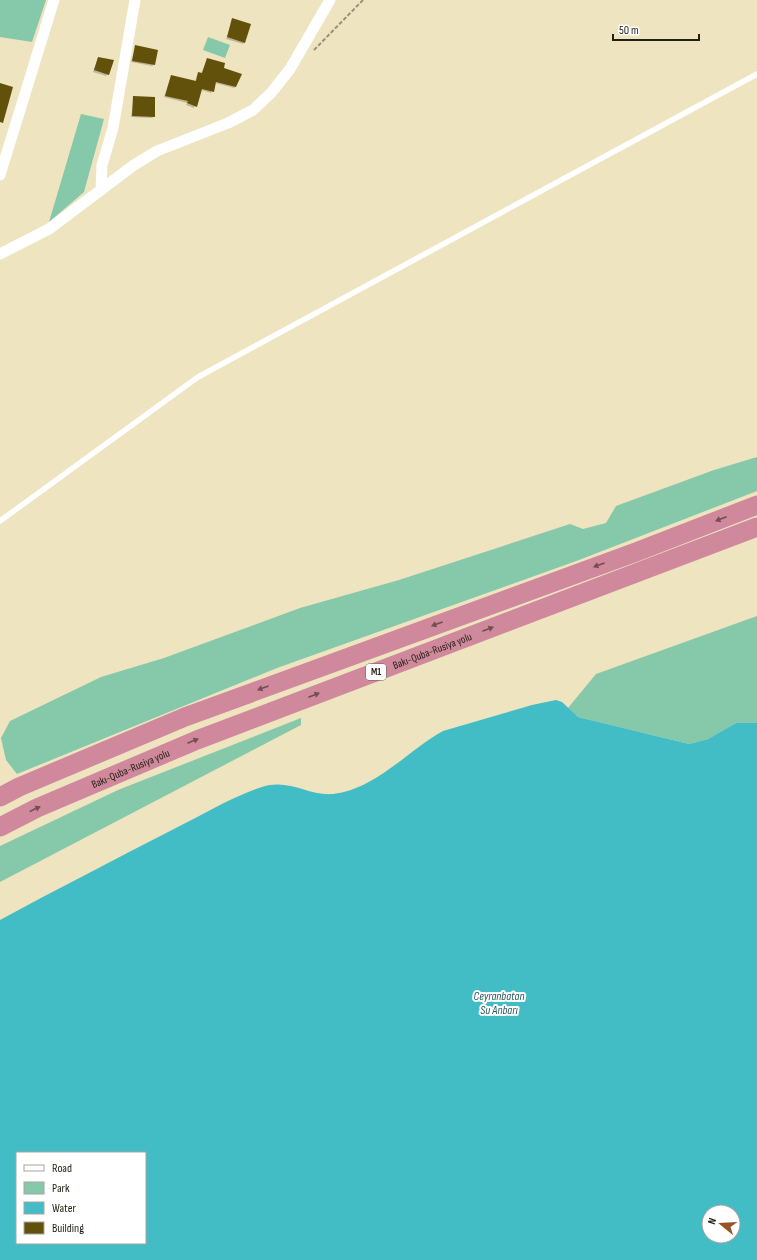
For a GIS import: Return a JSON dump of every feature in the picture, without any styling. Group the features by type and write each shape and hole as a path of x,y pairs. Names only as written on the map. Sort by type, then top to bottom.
{"highway":[{"name":"Bakı-Quba-Rusiya yolu","path":"0,798 19,787 186,717 636,552 757,505"},
{"name":"Bakı-Quba-Rusiya yolu","path":"0,826 37,808 197,740 757,527"}],"street":[{"path":"0,175 54,0"},
{"path":"101,189 102,165 113,128 135,0"},
{"path":"0,254 49,229 134,165 157,151 228,123 253,110 271,93 290,69 330,0"}],"lane":[{"path":"0,521 198,377 757,74"}],"path":[{"path":"313,52 363,0"}],"green space":[{"path":"0,0 46,0 32,42 0,37"},
{"path":"208,37 230,45 225,58 203,50"},
{"path":"81,114 104,119 84,192 49,222"},
{"path":"757,457 757,491 579,560 277,668 17,774 6,760 1,738 10,721 101,677 164,658 300,608 399,580 570,524 583,529 606,523 616,506 714,470"},
{"path":"757,616 757,723 736,723 708,739 689,744 578,717 568,708 596,674"},
{"path":"301,718 301,725 0,882 0,846 118,790"}],"water":[{"name":"Ceyranbatan Su Anbarı","path":"556,700 562,702 578,717 689,744 708,739 736,723 757,723 757,1260 0,1260 0,920 216,807 250,791 272,785 281,785 324,794 349,791 377,777 443,731 532,705"}],"building":[{"path":"232,18 251,24 245,43 227,37"},
{"path":"135,45 158,50 155,65 132,61"},
{"path":"98,57 114,60 109,75 94,70"},
{"path":"207,58 225,63 224,68 242,74 236,87 216,82 214,92 202,89 197,107 187,103 188,101 165,96 171,75 196,81 198,72 202,73"},
{"path":"0,83 13,87 3,123 0,122"},
{"path":"133,96 155,97 155,117 132,116"}]}
